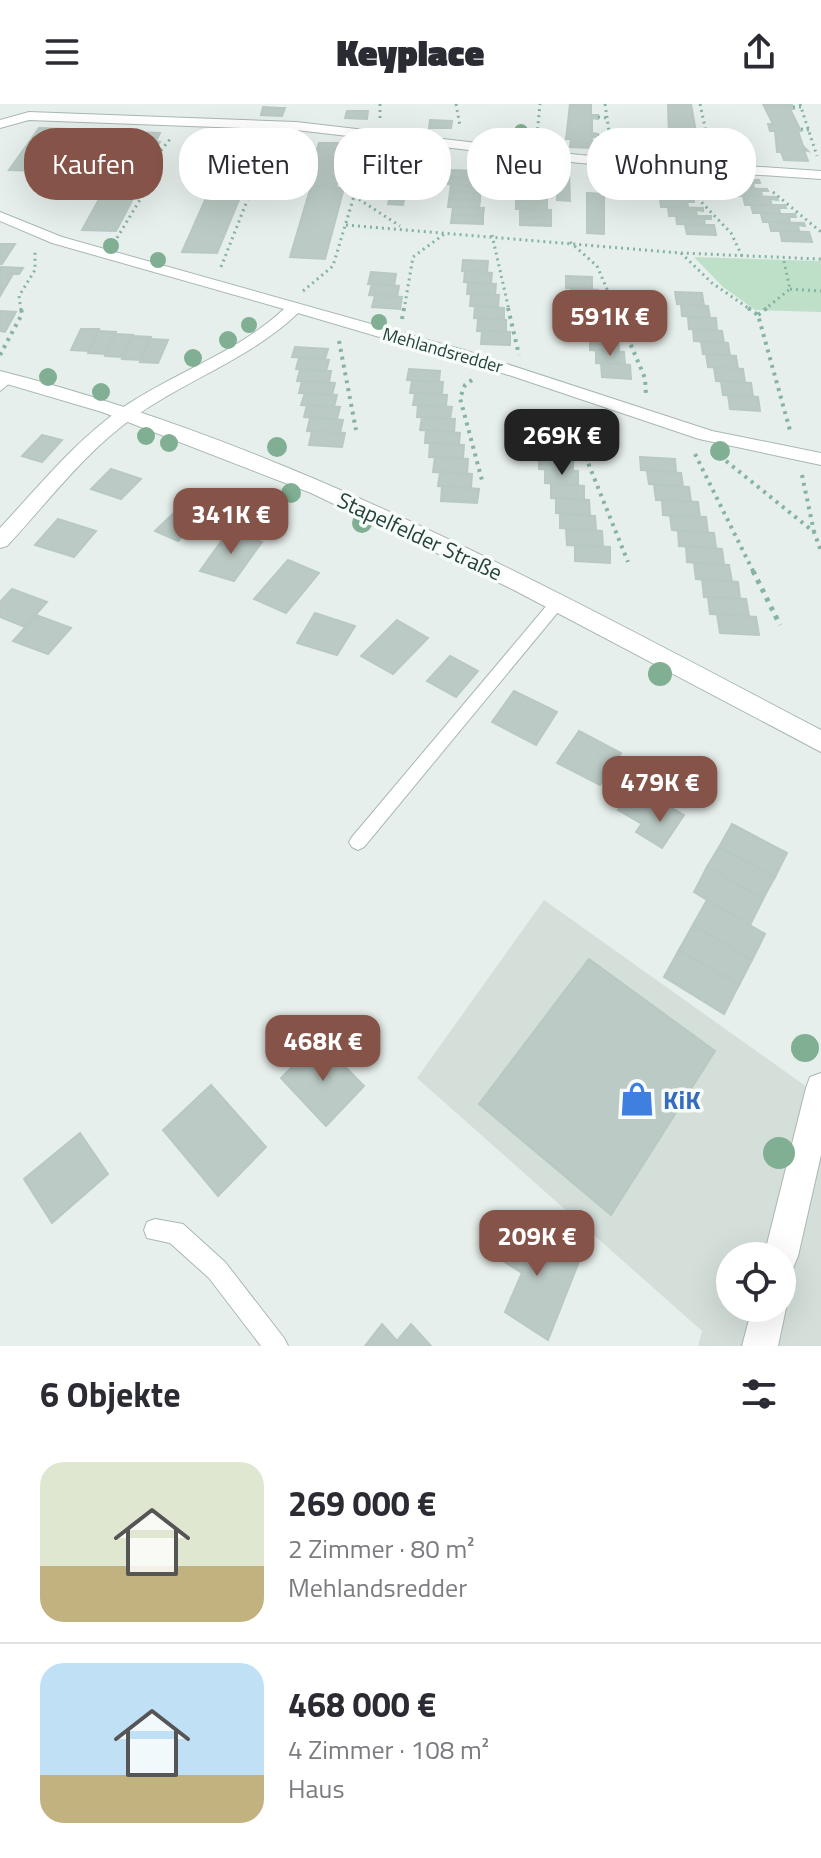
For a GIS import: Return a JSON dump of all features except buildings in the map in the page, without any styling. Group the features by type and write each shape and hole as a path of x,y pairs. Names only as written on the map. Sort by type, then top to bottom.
{"street":[{"path":"0,124 29,116 334,130"},
{"path":"756,172 821,175"},
{"name":"Mehlandsredder","path":"0,216 45,235 104,254 495,365 687,430 821,459"},
{"path":"0,541 105,430 126,414 273,332 295,307"},
{"name":"Stapelfelder Straße","path":"3,380 126,414 325,491 445,545 558,602 821,742"},
{"path":"784,1242 821,1088"},
{"path":"760,1346 766,1322"}],"lane":[{"path":"358,842 558,602"},
{"path":"155,1230 175,1232 217,1270 276,1346"}],"path":[{"path":"538,128 540,104"},
{"path":"605,104 608,128"},
{"path":"700,104 705,128"},
{"path":"793,107 801,106 818,159"},
{"path":"598,117 607,118"},
{"path":"81,128 88,118"},
{"path":"104,254 119,236 156,173 152,162 182,122"},
{"path":"697,123 704,124"},
{"path":"220,287 219,272 256,178 250,171 271,125"},
{"path":"801,129 809,130"},
{"path":"807,149 815,149"},
{"path":"761,172 763,183 821,232"},
{"path":"295,307 294,298 333,266 353,200"},
{"path":"360,200 403,228"},
{"path":"699,200 731,233 742,256"},
{"path":"346,225 448,231 681,253 821,259"},
{"path":"399,337 413,257 448,231"},
{"path":"0,355 22,314 19,296 35,270 36,249 45,235"},
{"path":"492,235 517,333 521,373"},
{"path":"570,242 597,266 645,378 647,416"},
{"path":"681,253 712,283 758,315 821,551"},
{"path":"783,257 790,289"},
{"path":"758,315 790,289 821,291"},
{"path":"342,320 338,345 356,430"},
{"path":"483,484 460,398 465,385 495,365"},
{"path":"576,391 572,423 628,562"},
{"path":"687,430 814,532"},
{"path":"687,430 700,470 780,625"}],"shaded area":[{"path":"544,900 821,1097 821,1346 698,1346 702,1331 417,1078"}],"green space":[{"path":"694,257 821,261 821,312 755,310 723,287"}],"place":[{"name":"KiK","path":"637,1099"}]}
